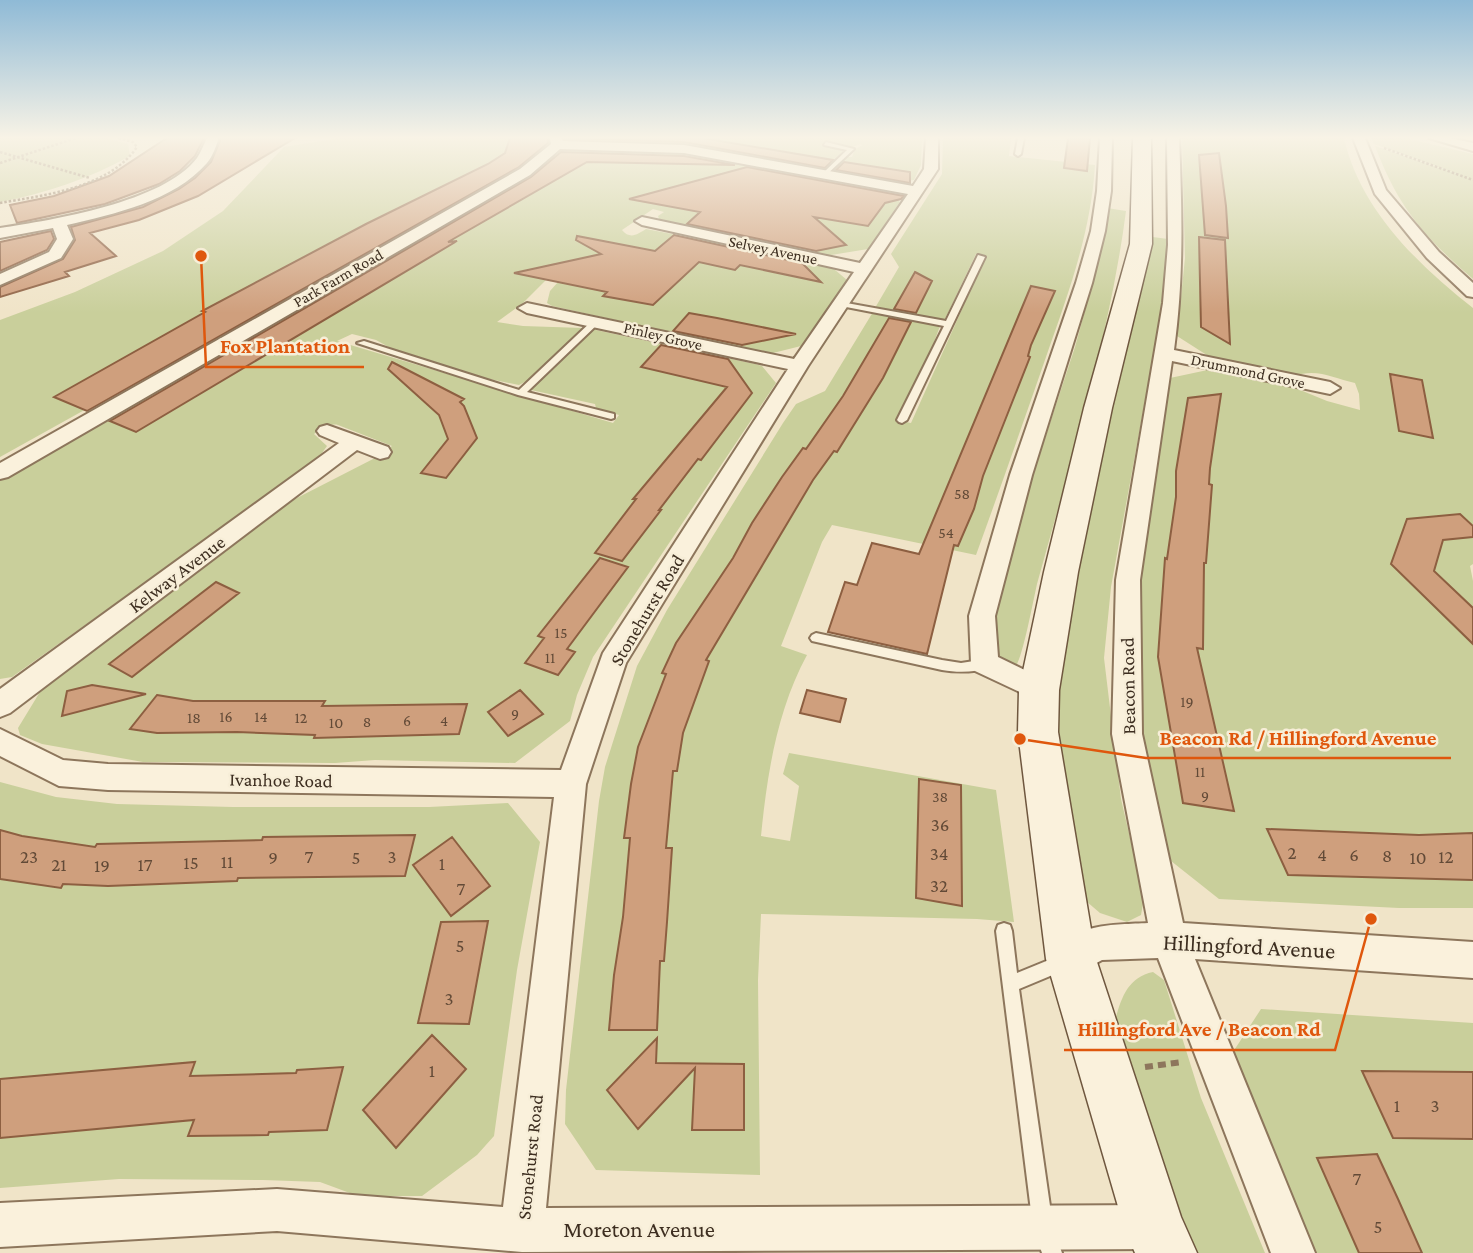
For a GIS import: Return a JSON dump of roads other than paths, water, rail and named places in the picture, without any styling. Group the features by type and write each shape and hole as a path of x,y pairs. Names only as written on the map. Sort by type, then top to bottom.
{"main road":[{"path":"1141,196 1141,244 1092,433 1061,572 1039,690 1038,732 1071,959 1160,1240"}],"street":[{"path":"0,233 59,223 115,208 142,196"},
{"name":"Park Farm Road","path":"0,472 482,196"},
{"name":"Stonehurst Road","path":"522,1230 570,784 613,661 799,366 912,196"},
{"path":"1039,690 985,663 982,616 1021,475 1084,283 1098,231 1103,196"},
{"name":"Beacon Road","path":"1175,196 1176,245 1166,354 1152,418 1128,580 1127,734 1169,940 1293,1253"},
{"path":"1385,196 1433,255 1473,292"},
{"name":"Selvey Avenue","path":"641,222 864,269"},
{"path":"0,280 55,256 65,239 59,223"},
{"name":"Pinley Grove","path":"526,307 799,366"},
{"name":"Drummond Grove","path":"1166,354 1330,388"},
{"path":"327,431 380,452"},
{"name":"Kelway Avenue","path":"0,705 354,442"},
{"name":"Ivanhoe Road","path":"0,743 59,774 570,784"},
{"name":"Hillingford Avenue","path":"1071,959 1097,943 1169,940 1473,960"},
{"name":"Moreton Avenue","path":"0,1225 277,1210 522,1230 1160,1240"}],"lane":[{"path":"902,420 981,257"},
{"path":"841,304 948,324"},
{"path":"521,393 597,321"},
{"path":"361,343 521,393 611,416"},
{"path":"816,638 961,668 987,664"},
{"path":"1004,931 1047,1240"},
{"path":"1010,984 1071,959"}],"place":[{"name":"Fox Plantation","path":"201,256"},
{"name":"Beacon Rd / Hillingford Avenue","path":"1020,739"},
{"name":"Hillingford Ave / Beacon Rd","path":"1371,919"}]}
